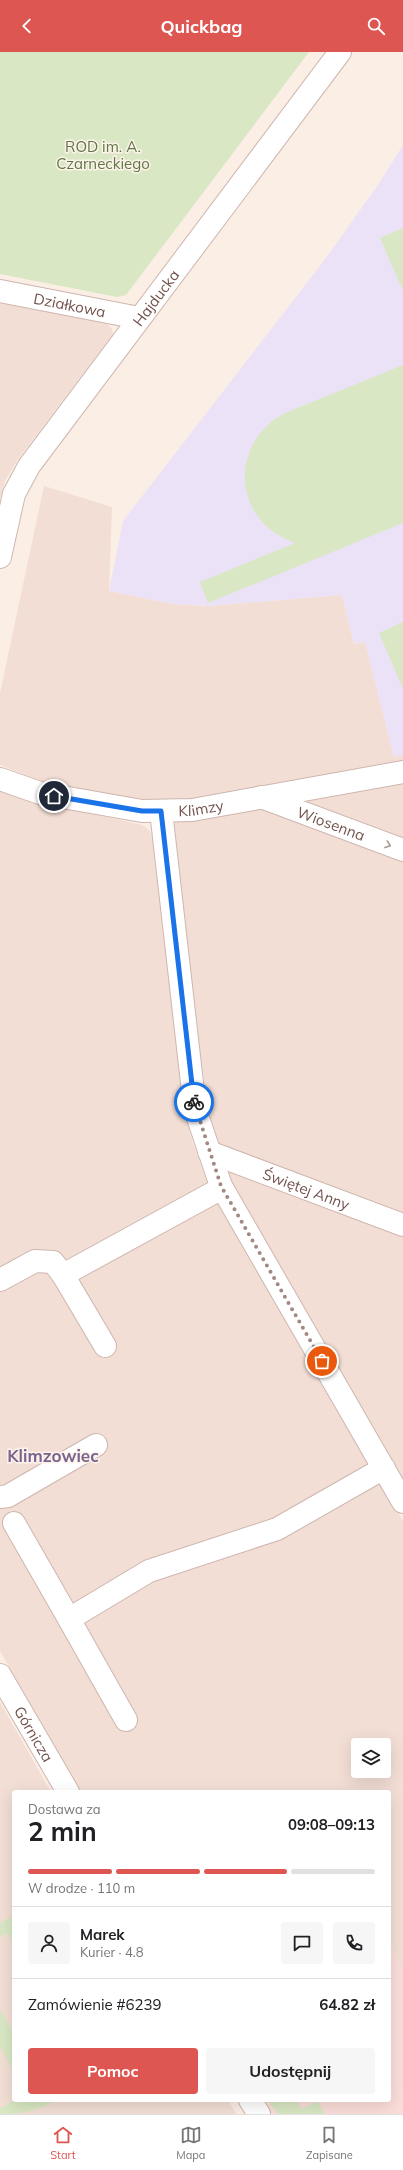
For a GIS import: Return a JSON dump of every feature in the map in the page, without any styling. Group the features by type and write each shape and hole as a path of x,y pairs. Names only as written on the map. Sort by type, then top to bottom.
{"street":[{"name":"Hajducka","path":"0,556 14,494 29,466 340,52"},
{"name":"Działkowa","path":"0,291 139,318"},
{"name":"Klimzy","path":"0,779 40,793 142,811 161,811 192,810 403,772"},
{"name":"Wiosenna","path":"260,797 403,850"},
{"path":"161,811 195,1110 209,1152 222,1188 403,1502"},
{"name":"Świętej Anny","path":"209,1152 403,1225"},
{"path":"63,1275 222,1188"},
{"path":"0,1280 35,1261 53,1262 63,1275 105,1346"},
{"path":"0,1497 8,1496 96,1445"},
{"path":"69,1619 149,1571 277,1529 384,1468"},
{"path":"14,1523 126,1720"},
{"name":"Górnicza","path":"0,1675 67,1790"},
{"path":"238,2102 244,2114"},
{"path":"251,2102 259,2114"}],"shaded area":[{"path":"403,145 403,755 394,757 365,642 354,644 342,595 207,606 173,604 109,591 123,521 326,258 378,185"},
{"path":"0,302 106,323 112,329 113,334 18,459 5,481 0,499"},
{"path":"44,486 112,507 109,591 173,604 207,606 342,595 354,644 365,642 394,757 403,755 403,1486 235,1197 211,1132 174,854 174,804 54,786 0,765 0,693"},
{"path":"0,786 67,808 142,825 150,831 155,849 185,1113 190,1134 205,1177 403,1521 403,1969 391,1948 391,1790 80,1790 0,1651"},
{"path":"0,1702 50,1790 12,1790 12,2102 229,2102 236,2114 0,2114"},
{"path":"391,1948 403,1969 403,2114 268,2114 259,2102 391,2102"}],"green space":[{"name":"ROD im. A. Czarneckiego","path":"0,52 309,52 126,295 117,297 0,274"},
{"path":"403,228 403,291 380,238"},
{"path":"403,365 403,523 208,603 200,582 295,543 269,529 262,522 252,508 247,493 245,477 246,462 252,447 260,434 271,422 285,413"},
{"path":"403,622 403,689 379,633"},
{"path":"12,1916 12,1942 7,1933 0,1937 0,1923"},
{"path":"0,2009 12,2030 12,2069 0,2047"},
{"path":"12,2102 53,2102 30,2111 16,2113 0,2114 0,2108"},
{"path":"269,2102 297,2102 302,2109 315,2102 319,2104 325,2114 278,2114"}],"way so far":[{"path":"194,1102 195,1110 221,1186 322,1361"}],"district":[{"name":"Klimzowiec","path":"53,1455"}],"route":[{"path":"54,796 142,811 161,811 194,1102"}]}
